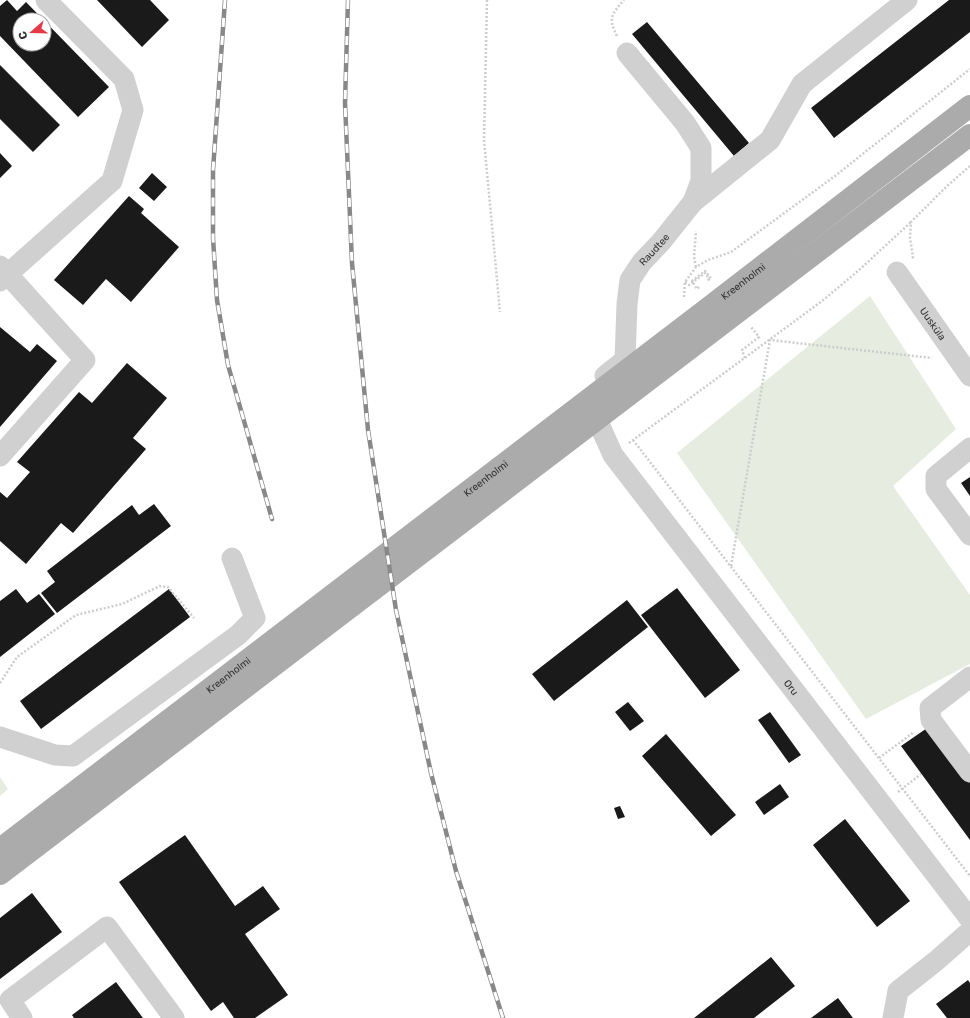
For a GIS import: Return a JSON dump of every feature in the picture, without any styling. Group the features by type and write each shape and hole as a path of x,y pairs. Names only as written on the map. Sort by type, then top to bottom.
{"main road":[{"name":"Kreenholmi","path":"0,874 46,827 707,309 970,106"},
{"name":"Kreenholmi","path":"0,849 46,827 720,326 970,134"}],"street":[{"path":"0,456 85,360 3,274 112,181 133,110 124,79 46,0"},
{"path":"693,202 770,140 802,84 907,0"},
{"name":"Raudtee","path":"613,455 599,424 587,389 625,360 627,304 630,280 642,262 661,242 693,202 701,180 701,148 685,122 627,53"},
{"name":"Uusküla","path":"897,272 964,369"},
{"path":"970,448 936,476 936,489 970,535"},
{"name":"Oru","path":"613,455 970,919"},
{"path":"0,737 55,756 73,756 238,635 255,618 232,558"},
{"path":"970,677 930,708 931,720 970,772"},
{"path":"22,1018 10,1000 107,927 174,1018"},
{"path":"893,1018 898,991 936,961 970,931"}],"path":[{"path":"487,0 484,140 500,312"},
{"path":"624,0 612,16 611,24 627,53"},
{"path":"684,297 685,282 696,267 708,260 731,252 836,176 970,69"},
{"path":"613,455 822,301 858,271 912,222 970,166"},
{"path":"897,272 913,257 910,238 912,222"},
{"path":"697,289 692,281 705,271"},
{"path":"685,282 689,285 705,273 709,279"},
{"path":"745,358 742,350 759,337 750,327"},
{"path":"770,340 964,369"},
{"path":"731,567 770,340"},
{"path":"633,440 970,876"},
{"path":"0,683 17,657 76,615 122,604 160,586 168,587 194,618"},
{"path":"879,758 931,720"},
{"path":"881,804 921,774"}],"shaded area":[{"path":"870,296 956,429 893,486 970,595 970,664 866,719 677,453"},
{"path":"0,777 8,789 0,796"}],"building":[{"path":"7,0 17,11 26,2 36,12 12,12 12,48 0,36 0,6"},
{"path":"97,0 150,0 169,20 142,47"},
{"path":"949,0 970,0 970,32 834,138 811,108"},
{"path":"647,22 749,143 734,156 632,34"},
{"path":"52,28 109,87 78,117 15,52 52,52"},
{"path":"0,65 60,125 33,152 0,119"},
{"path":"0,153 12,166 0,178"},
{"path":"152,173 167,187 154,201 139,188"},
{"path":"129,196 144,209 141,213 179,247 131,302 106,279 83,305 54,280"},
{"path":"0,327 30,352 37,344 57,361 0,427"},
{"path":"127,363 167,398 133,438 146,449 73,533 61,523 26,564 0,541 0,492 7,498 30,472 17,462 79,392 92,403"},
{"path":"970,477 970,496 961,483"},
{"path":"154,504 171,526 57,613 41,593 55,582 47,571 132,505 139,515"},
{"path":"677,588 740,670 705,698 641,615"},
{"path":"16,589 27,603 39,594 55,614 0,657 0,601"},
{"path":"169,589 190,617 41,729 20,701"},
{"path":"627,600 648,627 554,701 532,674"},
{"path":"628,702 644,721 630,731 615,712"},
{"path":"770,712 801,755 789,763 758,720"},
{"path":"930,726 970,781 970,840 901,746"},
{"path":"666,734 736,815 711,836 642,756"},
{"path":"780,784 789,797 764,815 755,802"},
{"path":"620,806 625,817 618,819 614,808"},
{"path":"845,819 910,901 877,927 813,845"},
{"path":"185,835 235,906 263,886 280,909 245,934 288,995 255,1018 234,1018 223,1002 211,1011 119,882"},
{"path":"32,893 62,932 0,979 0,918"},
{"path":"771,957 795,986 754,1018 694,1018"},
{"path":"968,980 970,983 970,1018 947,1018 936,1004"},
{"path":"116,982 143,1018 74,1018 72,1015"},
{"path":"838,998 853,1018 811,1018"}],"railway":[{"path":"225,0 213,170 213,238 217,300 228,365 272,519"},
{"path":"348,0 345,103 352,263 368,430 396,610 431,773 456,871 503,1018"}]}
